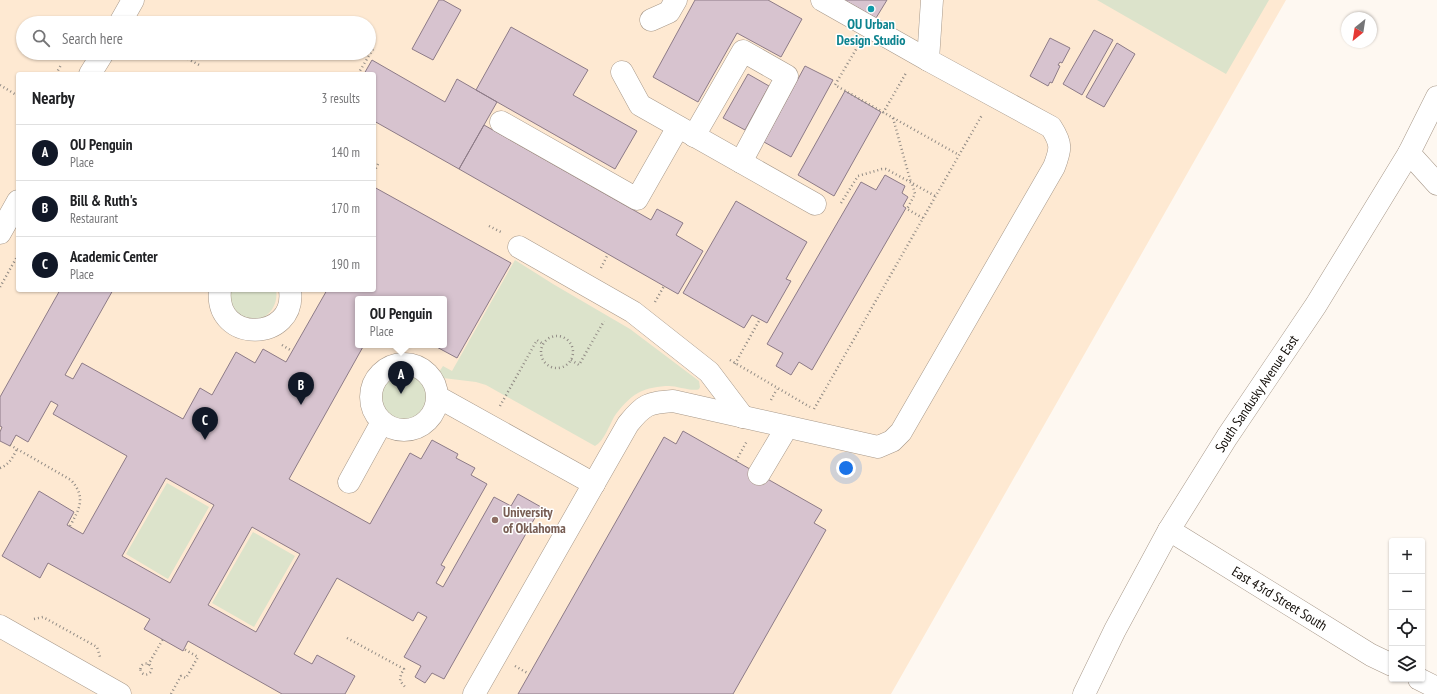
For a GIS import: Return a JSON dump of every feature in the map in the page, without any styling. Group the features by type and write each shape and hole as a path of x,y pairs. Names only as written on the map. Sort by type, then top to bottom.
{"street":[{"path":"124,16 133,0"},
{"path":"651,20 669,12 676,0"},
{"path":"474,694 628,424 637,413 648,404 673,401 878,447 892,441 901,432 1054,167 1060,152 1057,137 1051,127 822,0"},
{"path":"928,60 932,0"},
{"path":"501,122 637,199 743,51 787,76 741,162"},
{"path":"91,72 98,60"},
{"path":"622,72 640,105 815,204"},
{"name":"South Sandusky Avenue East","path":"1084,694 1115,630 1168,530 1227,437 1316,305 1409,153 1437,97"},
{"path":"1409,153 1437,184"},
{"path":"0,233 16,205"},
{"path":"519,247 633,312 709,372 743,416"},
{"path":"220,292 222,307 228,318 234,324 242,328 255,331 268,328 276,324 289,306 290,292"},
{"path":"408,364 423,370 430,376 434,382 438,397 433,414 425,424 409,430 401,430 393,428 382,422 376,416 373,408 371,391 378,376 391,366 408,364"},
{"path":"438,397 594,484"},
{"path":"349,482 382,422"},
{"path":"753,471 780,425"},
{"name":"East 43rd Street South","path":"1168,530 1371,655 1389,664"},
{"path":"0,626 120,694"},
{"path":"1425,682 1437,688"}],"path":[{"path":"858,45 835,85 959,155"},
{"path":"190,60 201,66"},
{"path":"359,72 366,60"},
{"path":"57,72 61,65"},
{"path":"883,112 906,72"},
{"path":"0,85 16,95"},
{"path":"814,410 984,112"},
{"path":"893,118 915,194 907,209 923,218"},
{"path":"376,168 379,162"},
{"path":"841,203 858,176 882,169 886,169 935,196"},
{"path":"599,271 608,254"},
{"path":"0,287 16,259"},
{"path":"652,308 664,286"},
{"path":"571,360 579,365 615,302"},
{"path":"735,364 760,319"},
{"path":"557,336 566,338 573,347 574,353 571,360 565,366 560,368 549,366 545,362 541,353 543,344 551,337 557,336"},
{"path":"489,426 537,340 543,344"},
{"path":"277,342 292,351"},
{"path":"10,445 70,480 76,486 80,494 80,504 70,526"},
{"path":"0,468 4,467 12,459 17,449"},
{"path":"347,638 404,669 401,674 400,681 406,688"},
{"path":"148,665 162,639"},
{"path":"171,694 181,676 186,678 198,657 184,649"},
{"path":"144,664 148,665 151,668 150,673 145,675 142,674 140,670 141,666 144,664"},
{"path":"511,664 529,674"}],"shaded area":[{"name":"University of Oklahoma","path":"0,0 1286,0 891,694 0,694"}],"green space":[{"path":"1097,0 1269,0 1226,74"},
{"path":"515,260 630,329 699,381 699,389 693,390 665,386 638,393 628,400 619,410 604,437 595,446 486,385 476,382 443,378 439,372 443,366 452,371"},
{"path":"228,292 276,292 274,307 262,318 250,320 235,313"},
{"path":"397,370 407,370 420,377 427,390 427,400 420,413 407,420 397,420 388,416 381,409 377,400 377,390 381,381 388,374"},
{"path":"167,483 209,507 168,579 126,554"},
{"path":"253,532 295,556 254,627 212,603"}],"building":[{"path":"439,0 443,0 461,10 433,60 412,49"},
{"path":"695,0 768,0 802,19 781,57 737,33 698,102 653,77"},
{"name":"OU Urban Design Studio","path":"844,0 887,0 876,18"},
{"path":"511,27 588,70 573,95 637,131 615,169 476,90"},
{"path":"1094,30 1113,40 1082,95 1063,84"},
{"path":"1050,38 1070,48 1062,63 1060,62 1058,65 1060,66 1052,83 1050,82 1048,86 1030,76"},
{"path":"1117,43 1135,54 1104,107 1086,97"},
{"path":"372,60 445,102 457,79 497,102 459,169 376,122 376,72 365,72"},
{"path":"805,66 833,80 791,157 764,142"},
{"path":"748,74 769,86 745,130 723,118"},
{"path":"845,91 881,112 834,196 798,175"},
{"path":"484,125 651,220 657,209 683,223 676,235 703,251 678,294 459,169"},
{"path":"885,175 905,186 902,193 908,197 903,206 906,208 812,370 799,362 791,375 776,366 783,353 767,344 861,182 876,190"},
{"path":"376,188 511,263 457,358 439,348 447,348 447,296 355,296 355,348 362,348 289,479 370,524 410,453 421,459 432,440 458,454 456,458 475,468 471,475 487,484 441,565 445,567 436,583 443,587 494,497 511,506 518,494 541,507 444,679 432,673 425,683 415,677 421,666 404,657 427,617 418,612 413,621 337,578 294,654 312,664 317,655 355,676 345,694 282,694 188,641 183,651 144,629 150,619 48,563 40,578 2,556 39,491 74,512 67,525 83,534 127,456 53,414 58,405 51,401 28,442 16,435 10,446 0,441 0,432 2,427 0,426 0,397 59,292 112,292 65,375 73,379 82,363 183,419 200,388 212,395 236,352 255,363 263,349 286,362 326,292 376,292","holes":["166,478 214,505 170,583 122,556","252,527 300,554 256,632 208,605"]},
{"path":"736,201 807,242 786,279 791,281 767,323 752,315 744,328 683,293"},
{"path":"683,431 822,510 814,523 826,530 733,694 518,694 664,437 676,444"}],"place":[{"name":"OU Urban Design Studio","path":"871,9"},
{"name":"OU Penguin","path":"401,394"},
{"name":"Bill & Ruth's","path":"301,405"},
{"name":"Academic Center","path":"205,440"},
{"name":"University of Oklahoma","path":"495,520"}]}
